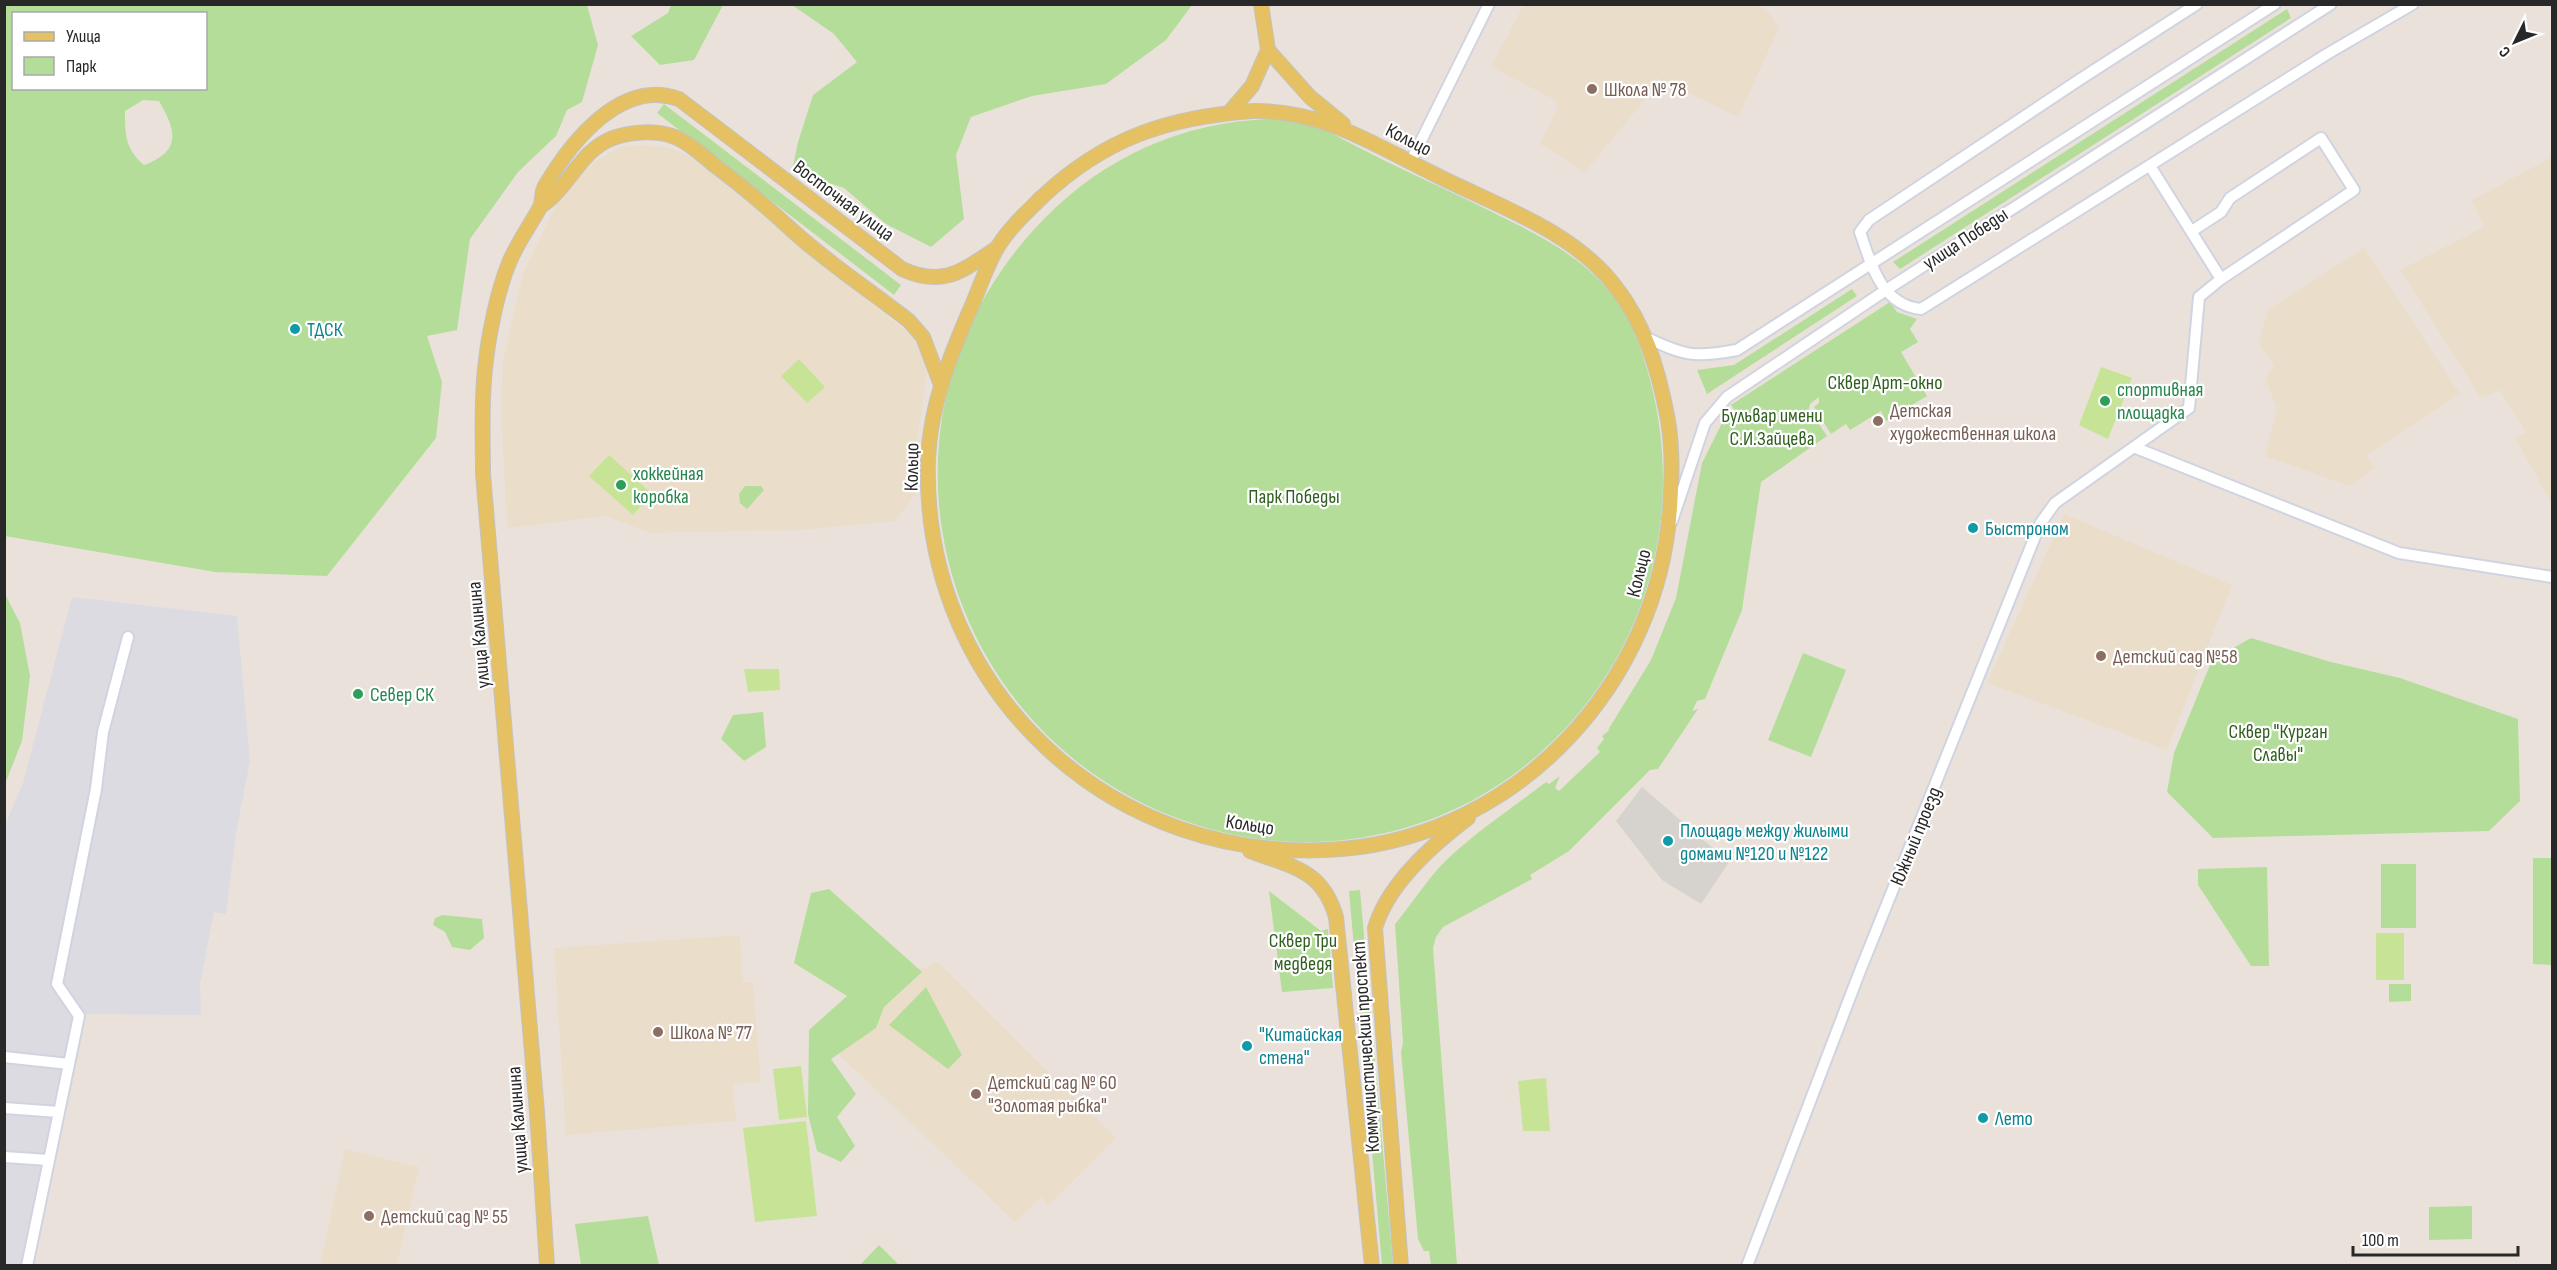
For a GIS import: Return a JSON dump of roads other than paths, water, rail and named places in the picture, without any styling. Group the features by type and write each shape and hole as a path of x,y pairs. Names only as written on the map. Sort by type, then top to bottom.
{"main road":[{"path":"1229,113 1252,86 1268,50 1262,4"},
{"path":"1268,50 1310,97 1353,132"},
{"name":"улица Калинина","path":"547,1266 534,1080 483,474 485,369 508,264 541,206 543,188 575,144 595,122 615,107 641,96 662,93 679,99"},
{"name":"Восточная улица","path":"679,99 911,273 921,278 940,279 961,272 997,248"},
{"name":"Кольцо","path":"1293,112 1353,132 1410,162 1530,221 1587,256 1612,281 1628,303 1645,337 1659,376 1670,430 1672,475 1668,532 1650,608 1625,660 1596,708 1547,761 1491,801 1429,830 1386,843 1318,850 1232,844 1174,826 1084,781 1055,757 1017,719 984,674 963,634 951,602 932,527 928,461 941,385 954,347 997,248 1036,203 1059,181 1102,149 1177,120 1229,113 1293,112"},
{"path":"541,206 554,197 574,170 594,149 612,138 633,133 673,136 696,150 771,208 794,232 909,321 923,337 941,385"},
{"name":"Коммунистический проспект","path":"1401,1266 1375,928 1383,908 1415,867 1435,846 1491,801"},
{"name":"Коммунистический проспект","path":"1232,844 1295,867 1319,883 1332,904 1336,917 1372,1266"}],"street":[{"path":"1410,162 1489,4"},
{"path":"2197,4 1869,220 1860,232 1871,265 1892,298 1906,307 1921,309 2327,54 2414,4"},
{"name":"улица Победы","path":"1645,337 1676,352 1702,357 1737,350 2275,4"},
{"name":"улица Победы","path":"1668,532 1705,423 1727,397 1886,290 2331,4"},
{"name":"Южный проезд","path":"1747,1266 1860,971 2040,524 2051,507 2189,408 2199,297 2221,279 2354,190 2321,138 2230,198 2221,212 2192,231"},
{"path":"2150,166 2221,279"},
{"path":"2136,448 2399,553 2553,577"},
{"path":"27,1266 79,1016 57,984 96,789 103,732 128,637"},
{"path":"4,1057 69,1064"},
{"path":"4,1108 59,1112"},
{"path":"4,1157 49,1160"}],"place":[{"name":"Школа № 78","path":"1592,89"},
{"name":"ТДСК","path":"295,329"},
{"name":"спортивная площадка","path":"2105,401"},
{"name":"Детская художественная школа","path":"1878,421"},
{"name":"хоккейная коробка","path":"621,485"},
{"name":"Быстроном","path":"1973,528"},
{"name":"Детский сад №58","path":"2101,656"},
{"name":"Север СК","path":"358,694"},
{"name":"Площадь между жилыми домами №120 и №122","path":"1668,841"},
{"name":"Школа № 77","path":"658,1032"},
{"name":"\"Китайская стена\"","path":"1247,1046"},
{"name":"Детский сад № 60 \"Золотая рыбка\"","path":"976,1094"},
{"name":"Лето","path":"1983,1118"},
{"name":"Детский сад № 55","path":"369,1216"}],"park label":[{"name":"Сквер Арт-окно","path":"1885,382"},
{"name":"Бульвар имени С.И.Зайцева","path":"1772,426"},
{"name":"Парк Победы","path":"1294,496"},
{"name":"Сквер \"Курган Славы\"","path":"2278,742"},
{"name":"Сквер Три медведя","path":"1303,952"}]}
